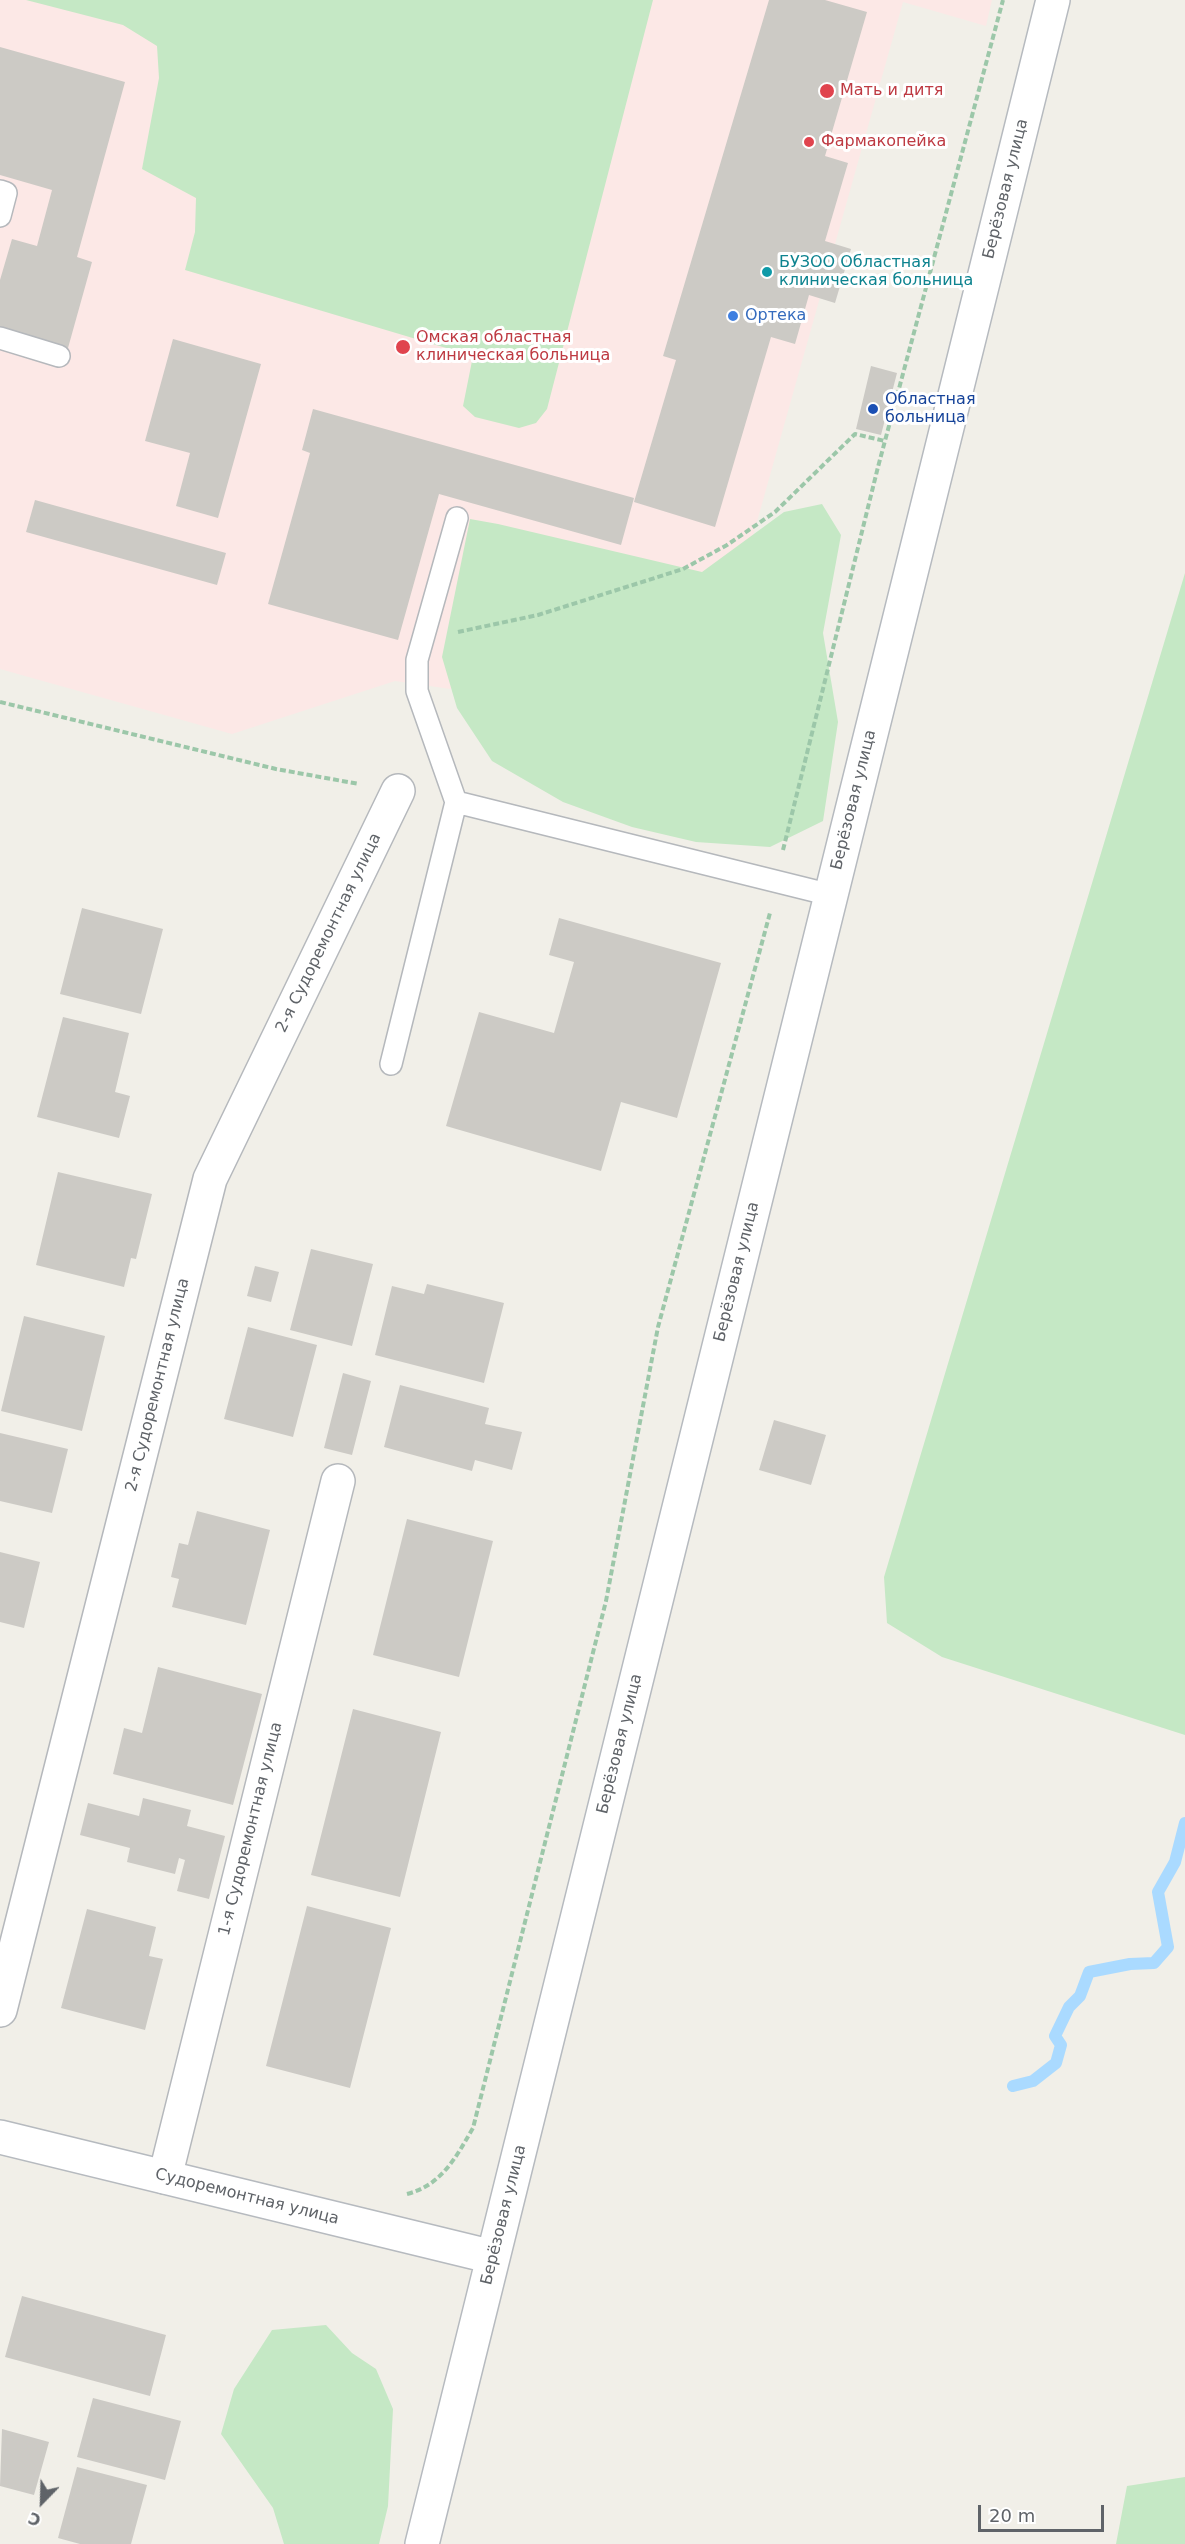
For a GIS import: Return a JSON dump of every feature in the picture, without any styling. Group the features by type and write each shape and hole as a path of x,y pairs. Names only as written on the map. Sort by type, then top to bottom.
{"main road":[{"name":"Берёзовая улица","path":"422,2544 1053,0"},
{"name":"2-я Судоремонтная улица","path":"0,2010 210,1179 398,791"},
{"name":"1-я Судоремонтная улица","path":"165,2177 338,1481"},
{"name":"Судоремонтная улица","path":"0,2137 493,2257"}],"lane":[{"path":"0,191 6,193 0,216"},
{"path":"0,338 59,357"},
{"path":"391,1064 456,802 417,692 417,660 457,518"},
{"path":"456,802 831,895"}],"path":[{"path":"406,2194 418,2192 450,2168 473,2128 606,1600 658,1327 768,921 885,441 1003,0"},
{"path":"423,639 538,615 684,569 727,546 775,512 855,434 885,441"},
{"path":"0,702 276,769 398,791"}],"shaded area":[{"name":"Омская областная клиническая больница","path":"0,0 992,0 986,26 903,2 688,767 492,695 395,681 232,734 0,669"}],"green space":[{"path":"26,0 653,0 547,409 536,423 519,428 475,417 463,406 473,356 185,270 195,232 196,198 142,169 159,78 157,46 123,25"},
{"path":"822,504 841,535 823,633 838,722 823,821 770,847 696,842 632,827 563,802 492,761 457,708 442,657 470,519 702,572 784,512"},
{"path":"1185,573 1185,1735 942,1657 887,1623 884,1577"},
{"path":"326,2325 352,2353 376,2369 393,2409 388,2506 379,2544 284,2544 273,2508 221,2434 234,2389 272,2330"},
{"path":"1185,2477 1185,2544 1116,2544 1127,2486"}],"building":[{"name":"БУЗОО Областная клиническая больница","path":"769,0 825,0 867,12 825,156 848,163 825,241 851,249 835,303 809,295 795,344 771,337 715,527 634,502 676,360 663,356"},
{"path":"0,47 125,82 77,257 92,262 68,348 0,329 0,280 12,239 37,246 52,190 0,175"},
{"path":"173,339 261,364 218,518 176,506 190,453 145,441"},
{"path":"871,366 897,373 881,435 856,429"},
{"path":"313,409 634,498 621,545 439,494 398,640 268,604 310,453 302,450"},
{"path":"35,500 226,553 217,585 26,532"},
{"path":"82,908 163,929 141,1014 60,994"},
{"path":"559,918 721,963 677,1118 621,1102 601,1171 446,1126 479,1012 554,1033 574,962 549,955"},
{"path":"63,1017 129,1033 115,1092 130,1096 119,1138 37,1117"},
{"path":"58,1172 152,1194 136,1259 131,1258 124,1287 36,1265"},
{"path":"311,1249 373,1264 352,1346 290,1330"},
{"path":"255,1266 279,1272 271,1302 247,1296"},
{"path":"427,1284 504,1303 484,1383 375,1355 392,1286 424,1294"},
{"path":"24,1316 105,1336 82,1431 1,1411"},
{"path":"248,1327 317,1345 293,1437 224,1419"},
{"path":"343,1373 371,1381 352,1455 324,1448"},
{"path":"400,1385 489,1408 485,1424 522,1432 512,1470 475,1460 472,1471 384,1447"},
{"path":"774,1420 826,1435 811,1485 759,1470"},
{"path":"0,1433 68,1449 52,1513 0,1501"},
{"path":"197,1511 270,1530 246,1625 172,1607 179,1579 171,1577 179,1543 188,1545"},
{"path":"407,1519 493,1541 459,1677 373,1655"},
{"path":"0,1552 40,1562 24,1628 0,1622"},
{"path":"158,1667 262,1694 233,1805 113,1774 124,1728 142,1733"},
{"path":"353,1709 441,1732 400,1897 311,1875"},
{"path":"143,1798 191,1810 187,1826 225,1836 209,1899 177,1891 185,1860 179,1858 175,1874 127,1862 130,1848 80,1835 88,1803 139,1816"},
{"path":"307,1906 391,1928 350,2088 266,2066"},
{"path":"87,1909 156,1927 149,1956 163,1959 145,2030 61,2008"},
{"path":"22,2296 166,2335 150,2396 5,2357"},
{"path":"93,2398 181,2421 165,2480 77,2457"},
{"path":"2,2429 49,2442 34,2495 0,2486"},
{"path":"77,2467 147,2485 131,2544 80,2544 58,2538"}],"waterway":[{"path":"1013,2086 1033,2081 1056,2063 1061,2045 1055,2036 1069,2007 1080,1996 1089,1972 1130,1964 1154,1963 1168,1947 1158,1892 1175,1862 1185,1823"}],"place":[{"name":"Мать и дитя","path":"827,91"},
{"name":"Фармакопейка","path":"809,142"},
{"name":"БУЗОО Областная клиническая больница","path":"767,272"},
{"name":"Ортека","path":"733,316"},
{"name":"Омская областная клиническая больница","path":"403,347"},
{"name":"Областная больница","path":"873,409"}]}
